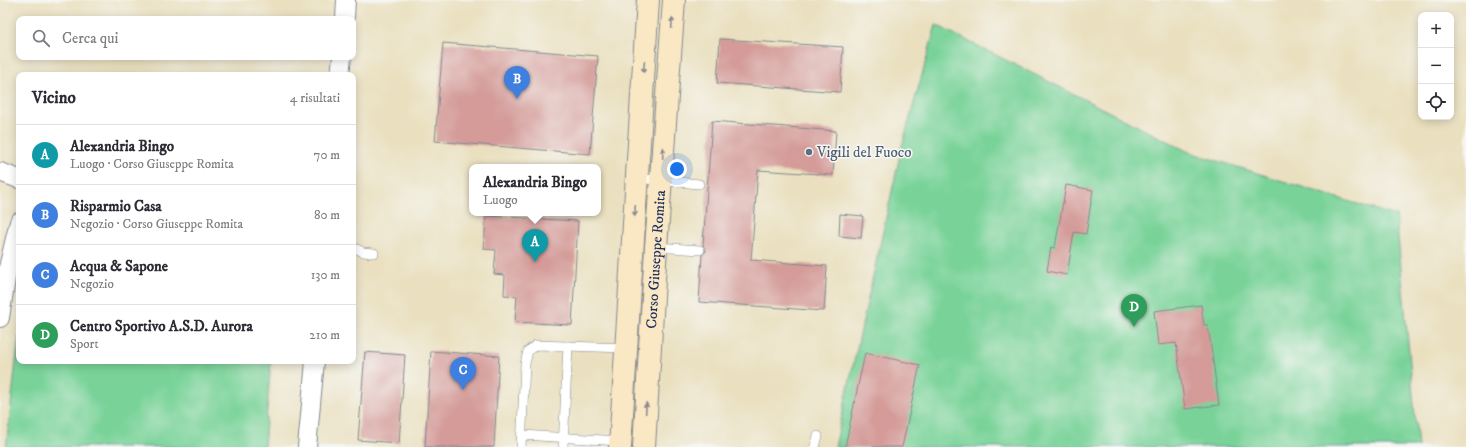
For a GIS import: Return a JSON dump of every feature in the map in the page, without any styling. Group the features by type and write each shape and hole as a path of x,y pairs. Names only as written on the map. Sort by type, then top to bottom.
{"main road":[{"name":"Corso Giuseppe Romita","path":"620,444 648,0"},
{"name":"Corso Giuseppe Romita","path":"644,447 656,247 674,0"}],"street":[{"path":"345,16 346,0"},
{"path":"340,72 342,60"},
{"path":"0,172 16,177"},
{"path":"0,318 7,272 16,234"},
{"path":"307,447 315,364"}],"lane":[{"path":"636,178 699,184"},
{"path":"656,247 700,250"},
{"path":"356,248 363,252 374,253"},
{"path":"521,447 525,364 528,351 536,346 626,348"},
{"path":"563,447 568,346"},
{"path":"522,435 563,437 620,444"},
{"path":"815,447 818,436"}],"green space":[{"path":"936,25 1189,152 1396,216 1418,447 835,447 902,146"},
{"path":"16,362 16,364 271,364 264,447 6,447"}],"building":[{"path":"720,39 843,47 840,92 717,83"},
{"path":"443,43 598,56 590,154 435,141"},
{"path":"712,121 836,131 833,175 758,170 751,260 827,266 824,311 699,302 702,255 706,251 703,245"},
{"path":"1066,185 1093,190 1086,234 1074,232 1067,275 1047,271 1051,247 1055,248"},
{"path":"840,214 863,216 861,238 839,236"},
{"path":"486,216 578,221 572,325 515,322 517,296 504,295 505,275 494,274 496,250 484,249"},
{"path":"1201,305 1204,325 1208,325 1219,405 1185,409 1176,343 1158,345 1154,311"},
{"path":"431,351 499,356 494,447 425,447"},
{"path":"365,352 405,355 399,443 358,440"},
{"path":"865,353 920,365 902,447 845,447"}],"place":[{"name":"Risparmio Casa","path":"517,99"},
{"name":"Vigili del Fuoco","path":"809,152"},
{"name":"Alexandria Bingo","path":"535,262"},
{"name":"Centro Sportivo A.S.D. Aurora","path":"1134,327"},
{"name":"Acqua & Sapone","path":"463,390"}]}
